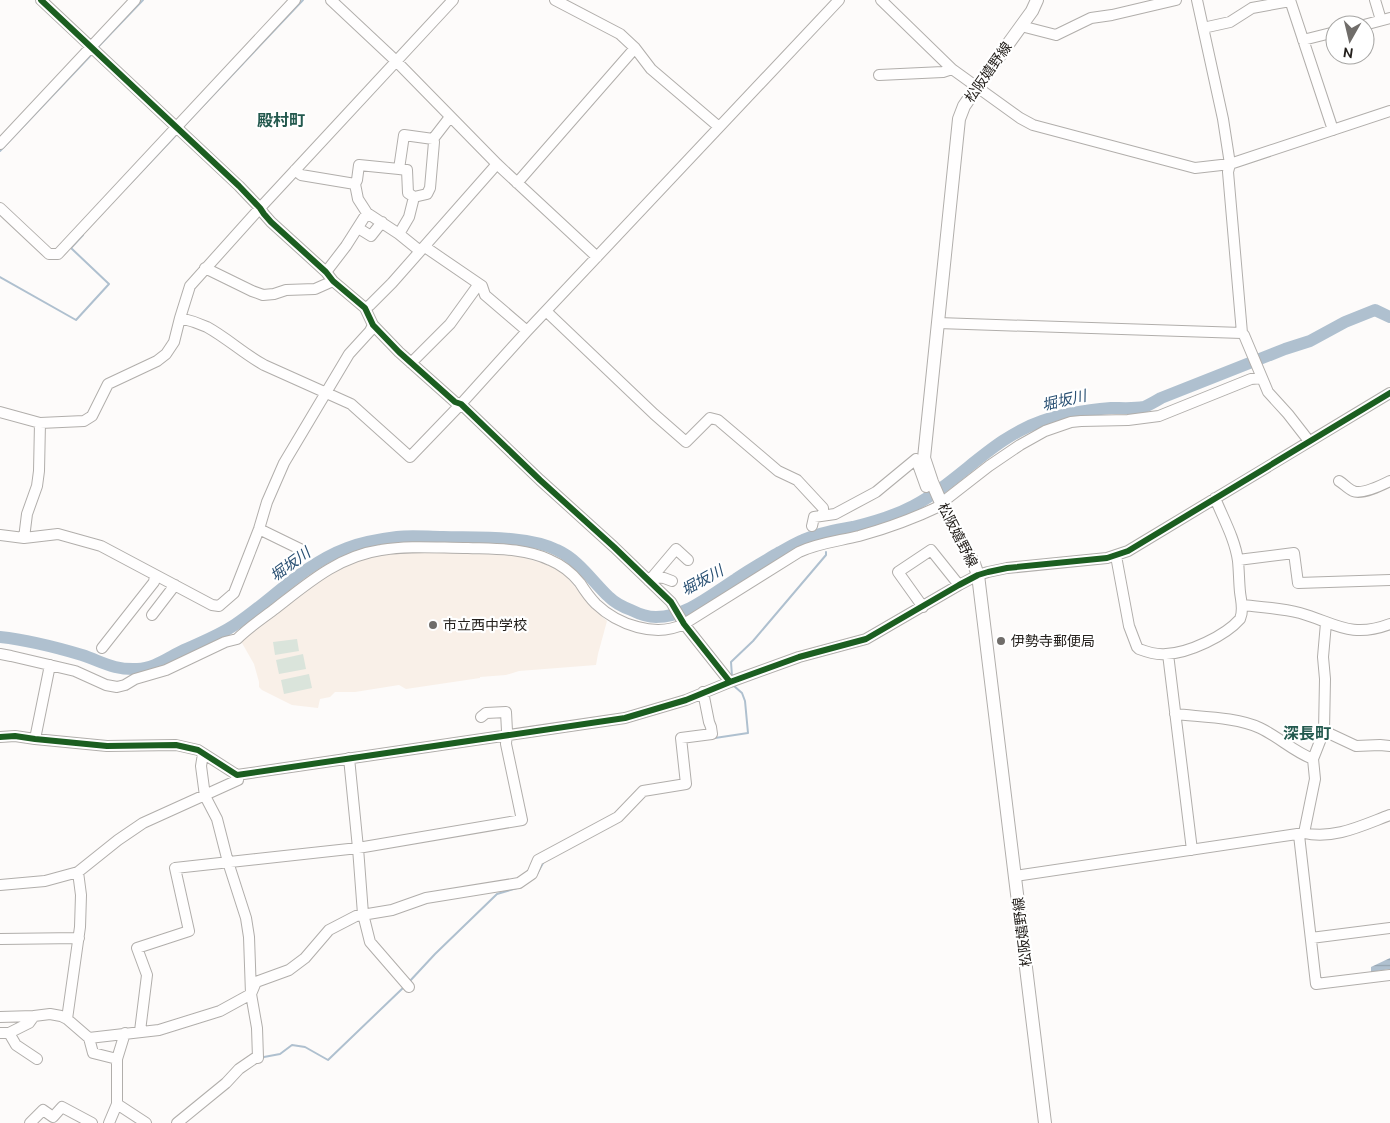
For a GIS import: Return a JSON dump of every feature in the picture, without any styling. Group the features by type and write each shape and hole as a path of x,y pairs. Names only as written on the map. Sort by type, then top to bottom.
{"main road":[{"name":"松阪嬉野線","path":"1037,0 1032,11 964,106 959,119 924,458 942,505 978,575 1045,1123"}],"street":[{"path":"41,0 179,129 260,208 271,222 326,272 333,281 365,308 373,325 411,363 455,402 461,404 540,480 651,579 671,602 683,623 732,681"},
{"path":"0,144 94,49 135,0"},
{"path":"0,208 49,254 58,254 179,129 295,0"},
{"path":"331,0 396,61 516,183 597,258"},
{"path":"0,412 40,423 79,422 90,418 108,384 157,361 166,354 174,342 190,286 453,0"},
{"path":"555,0 620,34 635,48 651,69 719,127"},
{"path":"180,318 208,328 254,360 351,404 410,457 839,0"},
{"path":"881,0 952,69 1020,118 1033,125 1195,168 1230,164 1390,111"},
{"path":"1021,26 1056,35 1091,18 1176,0"},
{"path":"1197,0 1223,119 1230,164 1228,172 1242,333 1268,392 1309,441"},
{"path":"1203,28 1230,22 1252,8 1290,0 1333,130"},
{"path":"1375,0 1386,19"},
{"path":"1303,40 1325,34"},
{"path":"516,183 635,48"},
{"path":"879,75 943,72 952,69"},
{"path":"414,197 427,194 430,188 433,139 450,117"},
{"path":"399,169 404,135 433,139"},
{"path":"365,308 392,283 497,164"},
{"path":"414,197 408,192 407,170 359,165 355,184 358,199 367,213 482,286 485,295 527,331"},
{"path":"295,170 301,175 355,184"},
{"path":"399,234 409,217 414,197"},
{"path":"326,272 346,246 367,213"},
{"path":"358,228 370,236 382,222"},
{"path":"205,268 252,291 263,294 274,294 286,290 315,289 333,281"},
{"path":"411,363 450,324 476,288 482,286"},
{"path":"547,312 686,442 710,418 718,420 778,471 797,480 823,508 823,516"},
{"path":"938,323 1242,333"},
{"path":"0,535 24,538 58,534 101,546 212,605 219,606 234,593 259,529 267,502 284,462 349,354 370,331 373,325"},
{"path":"0,654 74,671 106,685 117,687 125,685 135,679 166,670 226,642 237,639 306,585 342,562 371,552 408,547 497,549 533,554 562,566 578,581 595,603 617,619 654,630 672,629 799,552 811,547 886,528 920,516 942,505 944,501 988,466 1045,431 1071,422 1128,420 1159,416 1261,376"},
{"path":"0,737 15,736 107,746 176,745 198,750 237,775 624,718 686,700 799,657 866,639 978,575 1007,568 1116,556 1135,547 1390,394"},
{"path":"24,538 27,514 37,486 40,423"},
{"path":"812,526 814,517 835,514 876,492 916,459 926,487 932,482"},
{"path":"1339,481 1358,492 1390,481"},
{"path":"1116,556 1130,626 1137,647 1143,651 1168,654 1194,648 1216,637 1240,619 1242,616 1242,605 1238,560 1215,498"},
{"path":"259,529 300,549"},
{"path":"651,579 676,550 688,560"},
{"path":"923,607 898,572 931,550 959,585"},
{"path":"1238,560 1294,553 1298,583 1390,580"},
{"path":"102,648 154,582 155,575"},
{"path":"651,579 664,578 672,581"},
{"path":"152,616 175,585"},
{"path":"1242,605 1292,612 1344,629 1376,630 1390,624"},
{"path":"1326,623 1323,658 1325,679 1324,731 1314,759 1315,780 1302,834 1316,984 1390,975"},
{"path":"1168,654 1192,850"},
{"path":"35,739 50,665"},
{"path":"89,1038 159,1030 218,1012 251,994 256,982 289,970 305,958 329,930 356,916 392,910 426,898 519,884 532,874 538,860 618,817 642,791 686,784 681,738 712,734 703,692"},
{"path":"140,1031 147,975 137,948 189,931 175,868 358,848 522,820 506,744 506,712 486,713 481,717"},
{"path":"1175,714 1236,721 1258,727 1280,739 1301,755 1314,759"},
{"path":"1324,731 1356,746 1390,746"},
{"path":"177,1123 226,1084 239,1069 255,1058 258,1058 257,1028 251,994 249,937 246,918 228,862 217,819 205,796 201,766 203,754"},
{"path":"349,758 363,914 370,942 406,984"},
{"path":"0,885 45,881 78,872 143,823 238,780 237,775"},
{"path":"1015,876 1302,834 1340,833 1390,815"},
{"path":"67,1019 79,938 81,895 78,872"},
{"path":"1311,938 1390,928"},
{"path":"0,939 79,938"},
{"path":"0,1017 50,1014 61,1016 89,1038 93,1053 117,1059"},
{"path":"34,1016 29,1023 5,1033 16,1045 37,1060"},
{"path":"108,1123 117,1104 117,1059 125,1033"},
{"path":"117,1104 146,1123"},
{"path":"30,1123 43,1110 53,1117 62,1107 92,1123"}],"shaded area":[{"name":"市立西中学校","path":"428,552 518,556 552,566 563,573 589,605 607,621 596,665 519,671 506,675 480,677 406,689 399,685 355,692 335,692 330,697 320,699 318,708 292,705 259,687 254,664 242,643 243,639 326,576 351,563 378,554"},
{"path":"297,639 299,651 275,655 273,642"},
{"path":"303,654 306,669 279,674 276,660"},
{"path":"309,674 312,688 284,694 281,680"}],"water":[{"path":"1390,958 1390,969 1371,972 1371,967"}],"waterway":[{"path":"98,47 143,0"},
{"path":"183,127 303,0"},
{"path":"0,151 93,53"},
{"path":"125,189 178,133"},
{"path":"0,277 76,320 109,284 71,248 83,235"},
{"name":"堀坂川","path":"0,637 52,647 121,668 137,669 149,667 230,628 303,572 331,555 366,542 408,536 501,538 545,545 572,559 619,605 646,616 667,616 698,604 752,568 800,541 876,521 913,506 946,485 1007,438 1042,421 1085,411 1144,407 1161,398 1310,341 1345,322 1375,310 1390,317"},
{"path":"732,676 731,662 753,641 826,555 826,552"},
{"path":"715,738 748,733 745,701 742,693 734,686"},
{"path":"537,874 543,863"},
{"path":"409,982 497,894 517,888"},
{"path":"262,1058 280,1054 292,1045 305,1047 328,1060 404,987"}],"cycle path":[{"path":"41,0 239,186 271,222 326,272 333,281 365,308 373,325 399,352 455,402 461,404 671,602 684,624 730,682"},
{"path":"0,737 15,736 107,746 176,745 198,750 237,775 625,718 686,700 799,657 866,639 978,575 1007,568 1107,558 1128,551 1390,393"}],"place":[{"name":"市立西中学校","path":"433,625"},
{"name":"伊勢寺郵便局","path":"1001,641"}],"district":[{"name":"殿村町","path":"281,120"},
{"name":"深長町","path":"1307,733"}]}
